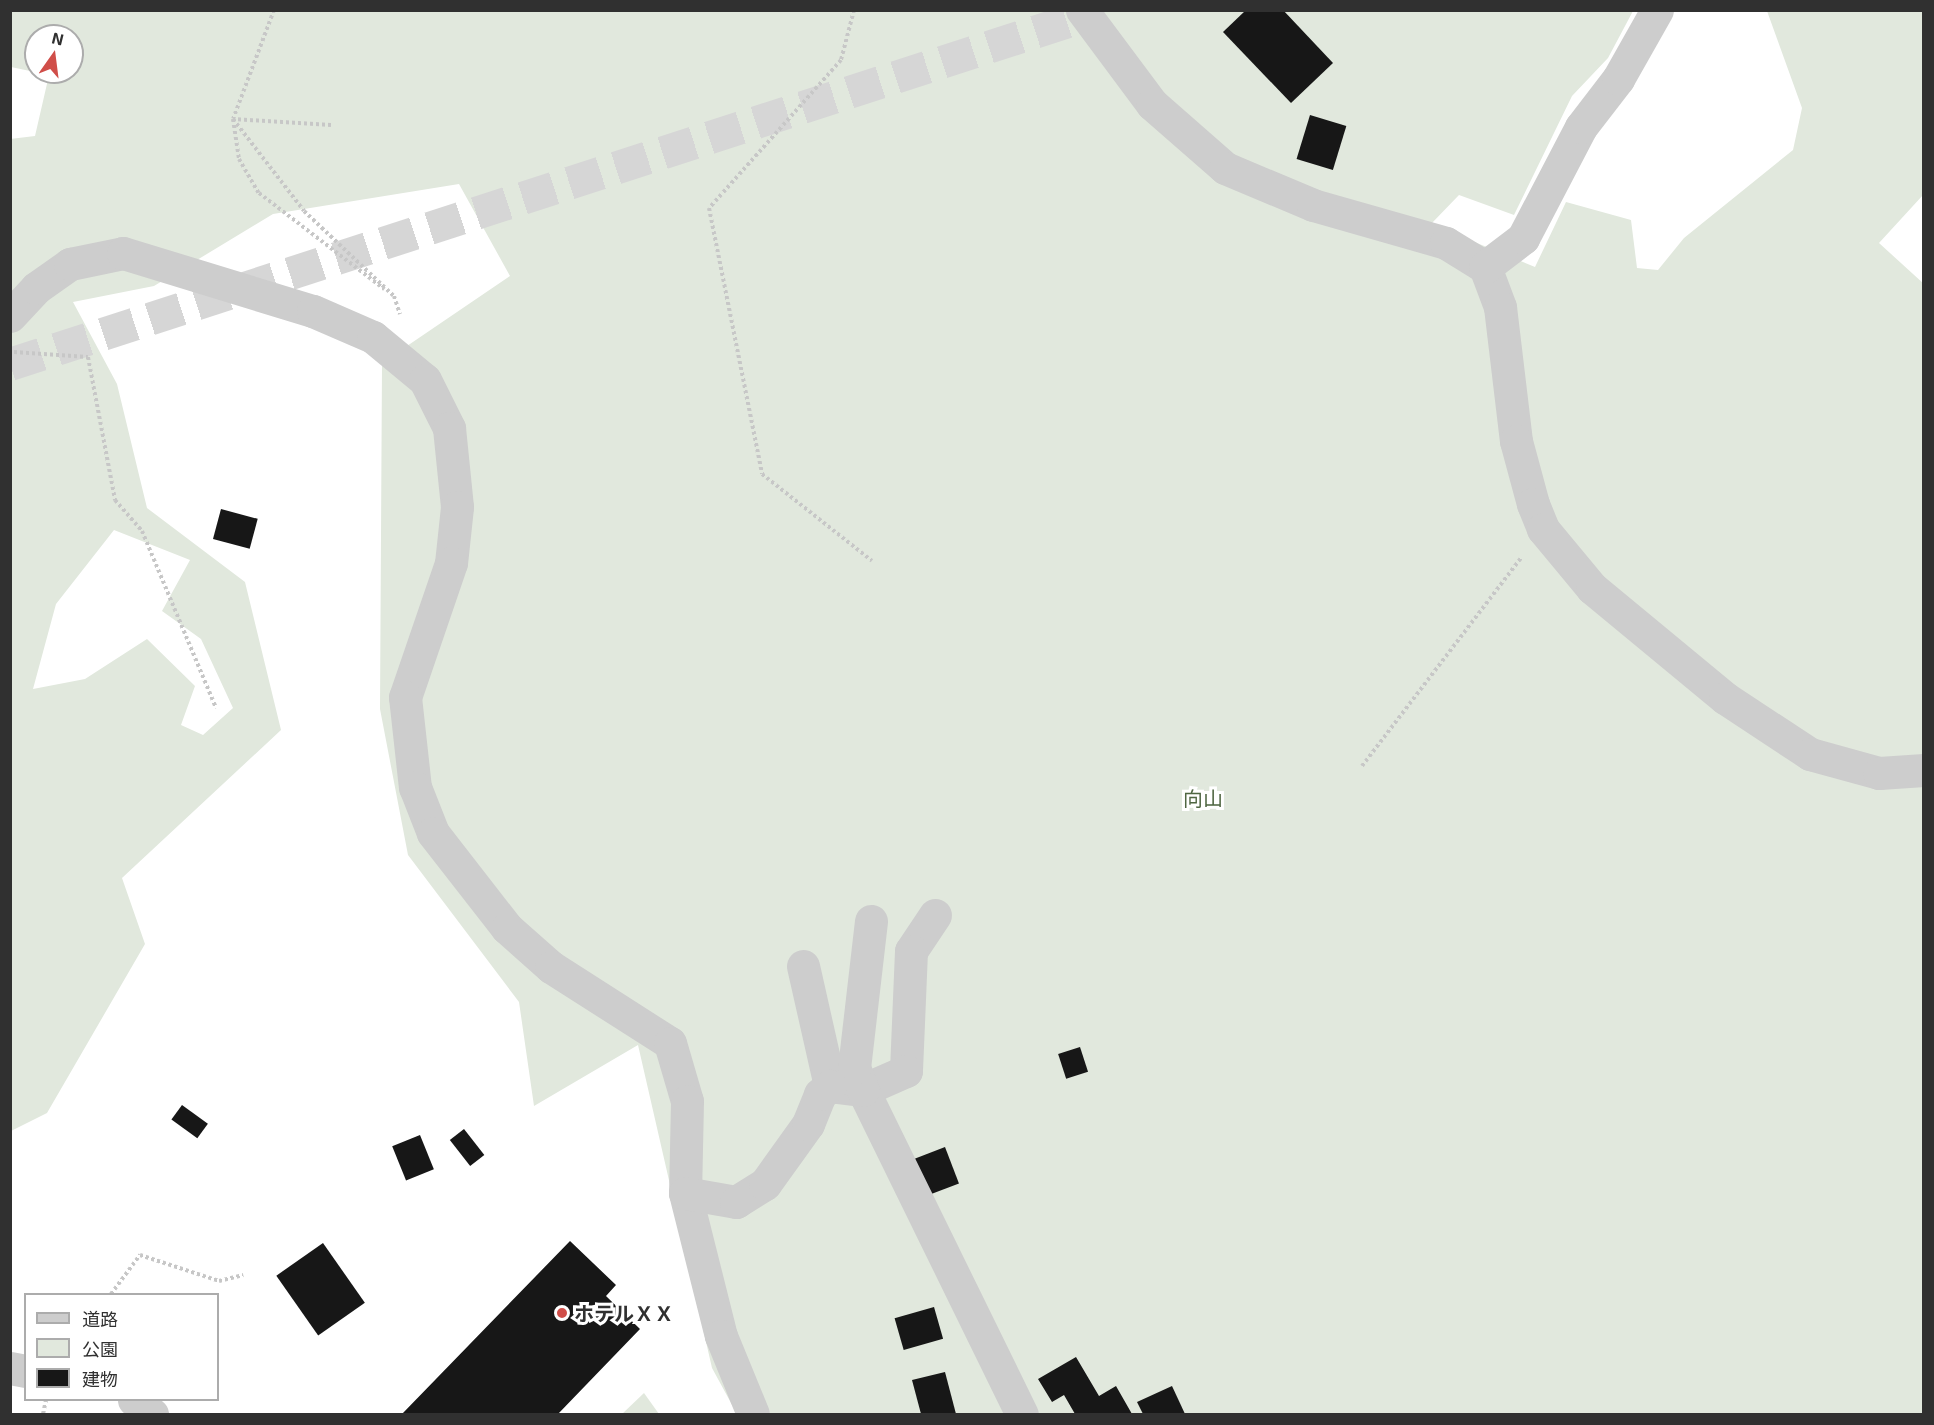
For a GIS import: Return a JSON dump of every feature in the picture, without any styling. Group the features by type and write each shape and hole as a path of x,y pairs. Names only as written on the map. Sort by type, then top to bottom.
{"street":[{"path":"1082,10 1152,104 1225,168 1313,205 1446,243 1485,267 1502,317 1516,441 1543,529 1592,588 1725,698 1810,754 1879,773 1923,770"},
{"path":"1485,267 1523,238 1581,127 1618,79 1657,10"},
{"path":"10,316 36,288 70,264 123,253 313,311 373,337 425,380 449,428 457,507 451,563 405,697 415,788 433,833 507,928 551,967 670,1043 687,1101 685,1193 721,1336 753,1414"},
{"path":"685,1193 736,1202 765,1184 808,1124 820,1094 830,1086 863,1090 906,1071 911,951 935,915"},
{"path":"872,921 854,1068 1022,1414"},
{"path":"803,966 830,1086"},
{"path":"135,1401 152,1414"}],"path":[{"path":"274,10 233,119 239,159 259,193 316,242 394,296"},
{"path":"854,10 841,60 709,207 762,474 872,561"},
{"path":"233,119 331,125"},
{"path":"233,119 304,211 394,296 402,317"},
{"path":"10,351 88,357 115,500 142,531 216,708"},
{"path":"1362,766 1543,529"},
{"path":"112,1293 141,1255 219,1281 243,1275"}],"green space":[{"name":"向山","path":"11,11 1633,11 1608,58 1572,96 1514,215 1459,195 1431,224 1535,267 1566,202 1631,220 1637,268 1658,270 1684,238 1793,150 1802,108 1767,11 1923,11 1923,195 1879,243 1924,284 1923,1414 737,1414 712,1368 638,1045 534,1106 519,1002 408,855 380,709 382,363 510,276 459,184 273,214 154,286 73,302 117,384 147,508 245,582 281,730 122,878 145,944 47,1113 11,1131 10,139 35,136 47,84 84,84 84,24 24,24 24,70 11,67","holes":["114,530 190,560 162,611 201,639 233,708 203,735 181,725 195,686 147,639 85,679 33,689 56,604"]},
{"path":"644,1393 659,1414 622,1414"}],"building":[{"path":"1246,10 1283,10 1333,63 1291,103 1223,32"},
{"path":"1310,115 1346,126 1333,170 1297,159"},
{"path":"221,509 258,519 250,549 213,539"},
{"path":"1080,1047 1088,1072 1066,1079 1058,1054"},
{"path":"182,1105 208,1124 197,1138 171,1120"},
{"path":"464,1129 484,1155 470,1166 450,1140"},
{"path":"420,1135 434,1169 406,1181 392,1146"},
{"path":"945,1147 959,1183 925,1196 911,1160"},
{"name":"ホテルＸＸ","path":"570,1241 616,1285 606,1296 640,1329 558,1414 402,1414"},
{"path":"323,1243 365,1303 318,1335 276,1276"},
{"path":"934,1307 943,1339 904,1350 895,1318"},
{"path":"1076,1357 1099,1396 1116,1386 1132,1414 1075,1414 1064,1395 1052,1402 1038,1379"},
{"path":"945,1372 956,1414 921,1414 912,1380"},
{"path":"1172,1386 1185,1414 1143,1414 1137,1402"}],"tunnel":[{"path":"10,364 1102,10"}],"place":[{"name":"ホテルＸＸ","path":"562,1313"}]}
